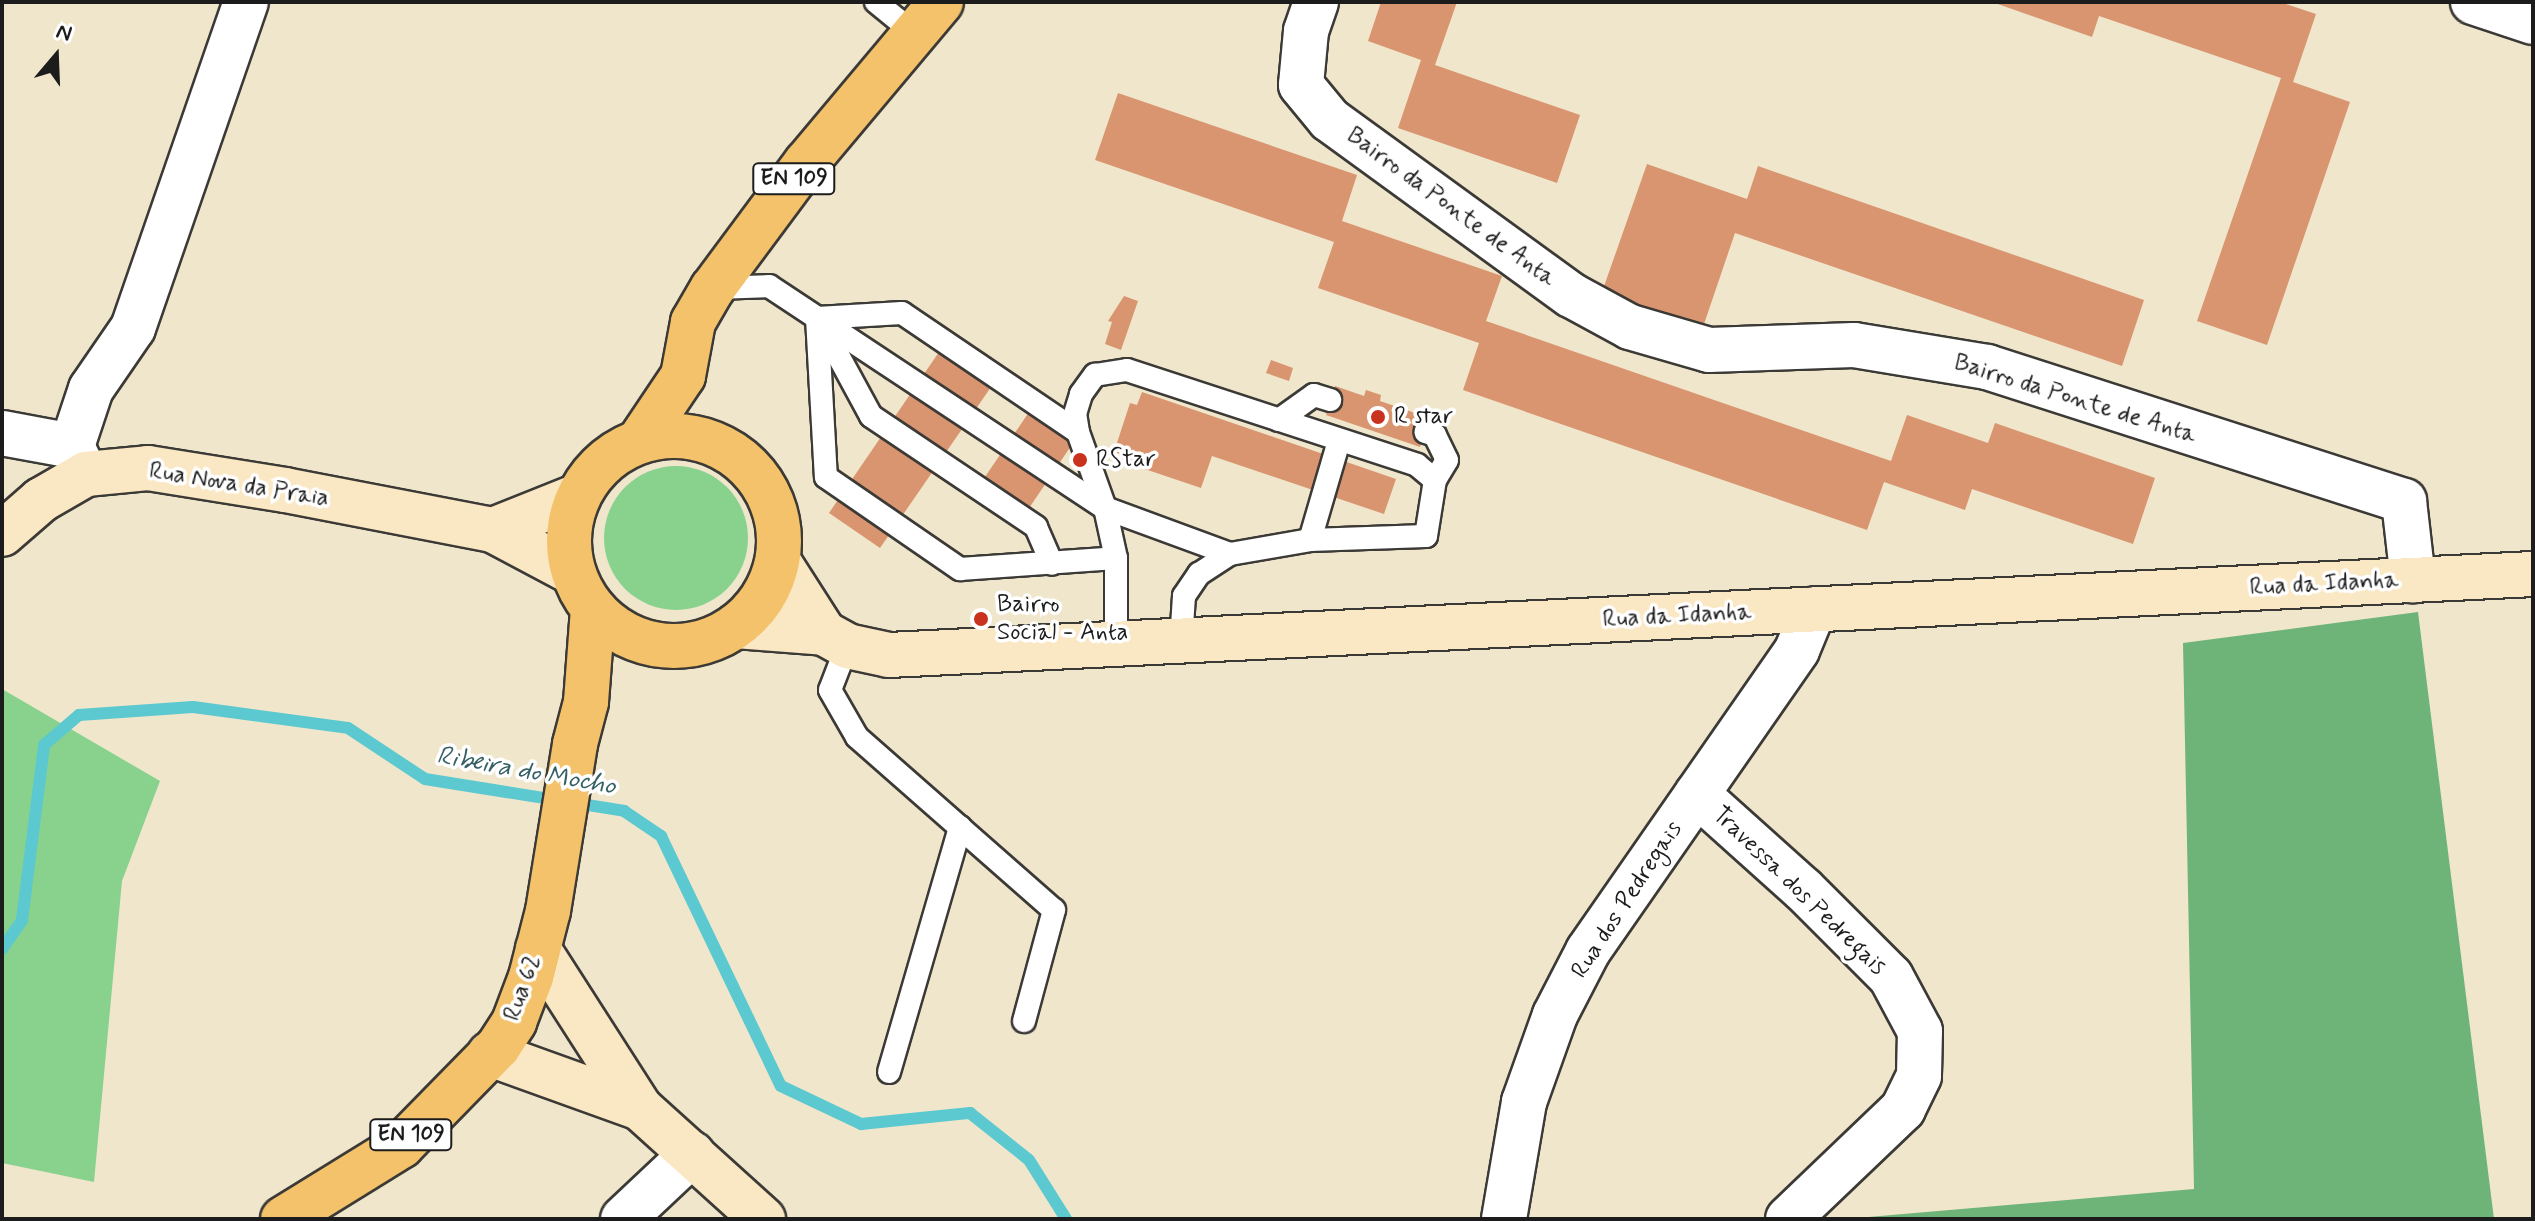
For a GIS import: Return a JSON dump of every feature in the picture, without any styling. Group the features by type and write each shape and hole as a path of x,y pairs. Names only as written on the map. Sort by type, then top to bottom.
{"main road":[{"name":"EN 109","path":"640,440 683,376 693,322 713,288 806,163 927,17"},
{"path":"683,376 709,441"},
{"name":"EN 109","path":"674,435 709,441 736,455 758,476 773,502 780,531 778,561 770,586 755,608 736,626 709,641 680,646 651,644 619,631 593,609 572,572 568,546 569,523 578,496 604,462 640,440 674,435"},
{"name":"Rua Nova da Praia","path":"2,534 41,500 79,460 285,490 493,530 572,572"},
{"path":"493,530 578,496"},
{"path":"778,561 836,639"},
{"name":"Rua da Idanha","path":"736,626 836,639 889,655 2533,574"},
{"name":"Rua 62","path":"283,1219 401,1146 490,1054 514,1022 538,949 551,894 575,744 586,702 593,609"},
{"path":"586,702 651,644"},
{"path":"538,949 640,1108 763,1219"},
{"path":"490,1054 640,1108"}],"street":[{"path":"2,433 79,460 91,389 133,328 246,2"},
{"name":"Bairro da Ponte de Anta","path":"1316,2 1306,31 1301,85 1330,120 1571,295 1630,327 1709,350 1854,345 1987,367 2404,501 2413,580"},
{"path":"2473,2 2533,22"},
{"name":"Rua dos Pedregais","path":"1504,1219 1524,1102 1555,1015 1588,951 1797,650 1814,609"},
{"name":"Travessa dos Pedregais","path":"1697,794 1803,889 1891,977 1920,1031 1919,1076 1903,1109 1788,1219"},
{"path":"623,1219 692,1154"}],"lane":[{"path":"876,2 927,17"},
{"path":"713,288 769,286 1105,508 1230,554"},
{"path":"817,318 902,313 1078,432"},
{"path":"817,318 871,416 1036,527 1052,564"},
{"path":"817,318 826,477 960,569 1116,558"},
{"path":"1116,644 1116,558 1105,508 1078,432 1075,414 1081,394 1095,375 1127,370 1417,465 1435,480"},
{"path":"1279,420 1314,395 1330,400"},
{"path":"1181,642 1184,596 1199,574 1230,554 1310,540 1426,536 1435,480 1447,460 1435,435 1425,432"},
{"path":"1310,540 1339,441"},
{"path":"836,639 830,690 857,737 1054,910 1024,1021"},
{"path":"889,1072 960,827"}],"green space":[{"path":"676,466 704,472 727,487 742,510 748,538 742,566 727,589 704,604 676,610 648,604 625,589 610,566 604,538 610,510 625,487 648,472"},
{"path":"2418,612 2494,1219 1845,1219 2194,1189 2183,643"},
{"path":"2,689 160,781 122,881 94,1182 2,1163"}],"building":[{"path":"1381,2 1457,2 1435,65 1580,115 1557,183 1398,128 1421,60 1368,41"},
{"path":"1992,2 2280,2 2316,14 2293,82 2350,102 2267,345 2197,321 2281,78 2099,16 2092,37"},
{"path":"1118,93 1357,175 1342,221 1502,276 1486,321 1891,461 1907,415 1988,443 1995,423 2155,478 2133,544 1972,489 1965,510 1884,482 1867,530 1463,390 1479,343 1318,288 1334,242 1095,160"},
{"path":"1647,164 1747,199 1758,166 2144,300 2122,366 1735,233 1703,327 1602,292"},
{"path":"1124,296 1138,301 1121,350 1105,344 1112,322 1108,321"},
{"path":"939,352 991,387 880,548 829,513"},
{"path":"1271,360 1293,368 1289,381 1266,373"},
{"name":"R star","path":"1335,386 1364,396 1366,390 1381,395 1380,401 1430,418 1420,447 1326,415"},
{"path":"1142,392 1396,479 1384,514 1212,456 1201,488 1118,460 1120,454 1114,452 1130,403 1137,405"},
{"path":"1029,412 1073,443 1017,526 972,496"}],"waterway":[{"name":"Ribeira do Mocho","path":"2,949 22,920 44,745 79,715 193,707 348,728 425,779 624,811 661,836 781,1086 861,1124 970,1113 1029,1160 1066,1219"}],"place":[{"name":"R star","path":"1378,417"},
{"name":"RStar","path":"1080,460"},
{"name":"Bairro Social - Anta","path":"981,619"}]}
